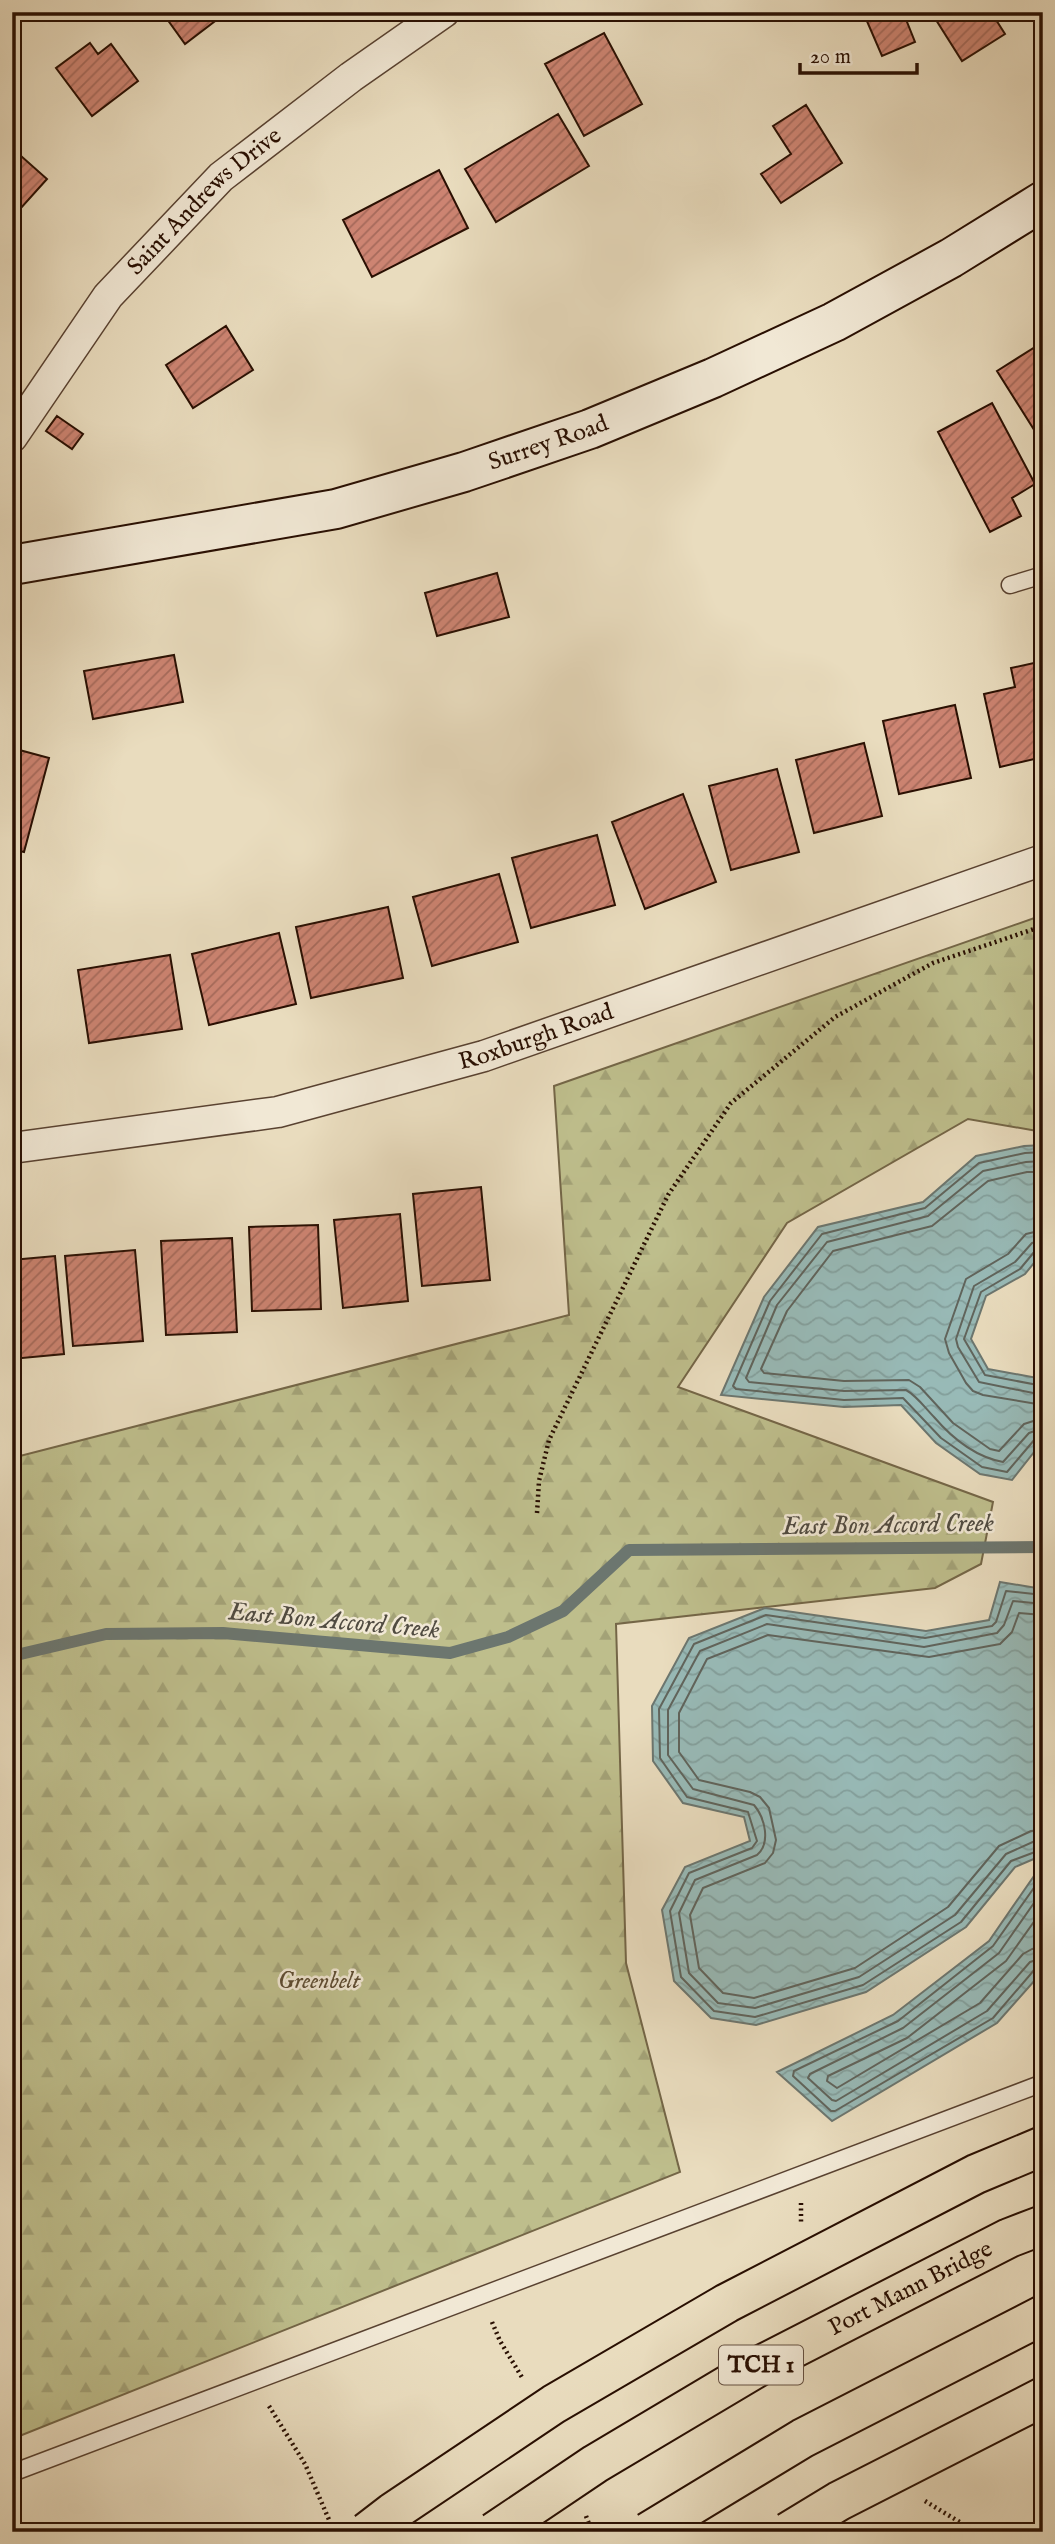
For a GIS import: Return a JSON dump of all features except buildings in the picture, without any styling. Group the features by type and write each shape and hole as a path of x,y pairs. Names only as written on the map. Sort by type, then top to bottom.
{"highway":[{"path":"367,2532 554,2404 727,2302 976,2174 1043,2147"},
{"name":"Port Mann Bridge","path":"494,2532 595,2464 763,2364 1009,2238 1043,2225"},
{"path":"648,2532 803,2438 1043,2315"},
{"path":"788,2532 839,2501 1043,2397"}],"street":[{"name":"Saint Andrews Drive","path":"12,437 108,296 221,177 351,77 444,12"},
{"name":"Surrey Road","path":"12,565 336,509 464,472 590,429 713,378 834,322 951,258 1043,201"},
{"name":"Roxburgh Road","path":"12,1149 278,1112 484,1056 1043,860"}],"lane":[{"path":"1010,585 1043,575"},
{"path":"12,2473 1043,2083"}],"path":[{"path":"537,1513 539,1481 549,1440 668,1195 732,1103 835,1017 933,963 1043,926"},
{"path":"253,2381 304,2464 335,2532"}],"green space":[{"name":"Greenbelt","path":"1043,915 1043,1132 968,1119 787,1223 678,1387 993,1502 981,1564 935,1588 616,1624 626,1963 680,2172 12,2439 12,1458 569,1315 554,1086"}],"water":[{"path":"1043,1145 1043,1252 1025,1274 986,1296 971,1339 988,1369 1043,1379 1042,1442 1012,1480 980,1474 936,1443 901,1405 844,1407 721,1395 764,1297 818,1227 923,1202 976,1156"},
{"path":"1000,1582 1043,1589 1043,1855 1015,1867 966,1927 866,1992 756,2025 711,2018 674,1981 662,1910 685,1867 750,1841 744,1817 683,1803 653,1761 652,1706 689,1638 765,1608 926,1631 989,1620"},
{"path":"1043,1863 1043,1971 997,2023 832,2121 777,2072 893,2015 989,1941"}],"waterway":[{"name":"East Bon Accord Creek","path":"12,1656 106,1634 223,1633 450,1653 508,1637 563,1611 629,1550 1043,1547"}]}
